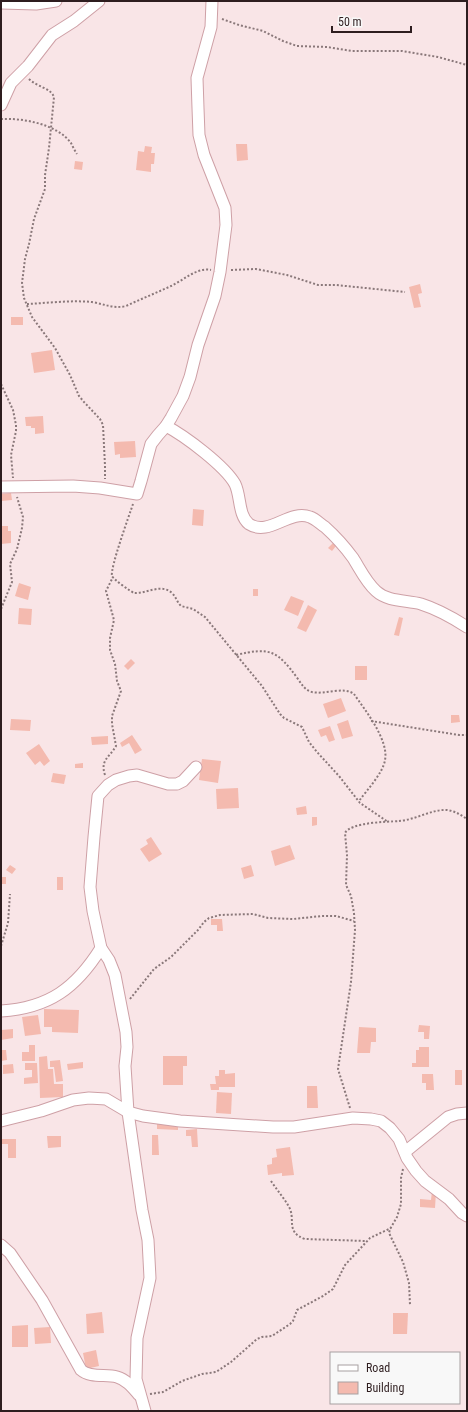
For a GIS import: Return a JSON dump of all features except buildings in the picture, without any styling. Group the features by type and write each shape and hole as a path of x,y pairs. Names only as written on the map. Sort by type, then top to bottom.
{"street":[{"path":"1,3 36,4 56,1"},
{"path":"1,105 11,83 28,66 52,35 74,21 99,1"},
{"path":"1,487 73,486 104,488 137,494 151,444 166,426 183,396 190,377 198,345 215,296 220,272 226,225 225,208 204,156 199,135 197,78 208,39 212,6"},
{"path":"166,426 181,435 217,464 228,475 235,484 244,516 249,523 254,526 265,527 299,515 311,517 337,539 350,554 371,585 380,594 387,598 408,601 431,608 467,627"},
{"path":"145,1411 136,1379 137,1338 150,1278 150,1257 128,1112 125,1066 127,1040 112,967 101,948 93,911 90,887 97,801 100,792 116,780 137,775 168,784 177,784 183,781 196,767"},
{"path":"1,1011 32,1007 59,995 86,970 101,948"},
{"path":"1,1121 42,1111 73,1100 89,1098 106,1099 128,1112 143,1116 180,1121 273,1128 294,1127 353,1118 371,1118 386,1124 399,1138 416,1171 425,1181 449,1199 462,1213 467,1216"},
{"path":"405,1152 448,1117 456,1114 467,1113"},
{"path":"1,1245 10,1253 42,1300 81,1370 86,1374 118,1378 129,1384 140,1395"}],"path":[{"path":"212,6 225,20 263,31 282,41 297,46 327,47 352,51 402,51 438,57 467,65"},
{"path":"28,66 29,79 34,84 50,91 54,98 45,175 45,189 34,220 23,270 22,283 26,304 32,317 55,348 70,375 79,396 100,419 103,425 106,466 104,488"},
{"path":"1,119 22,119 38,122 51,128 71,142 77,154"},
{"path":"26,304 72,301 92,302 119,308 172,285 203,269 220,272 228,270 256,269 287,275 318,284 405,292"},
{"path":"1,384 13,410 16,425 11,455 14,486 23,521 17,549 10,564 12,582 1,609"},
{"path":"108,785 103,764 116,746 112,716 121,692 110,650 110,638 114,620 106,591 111,584 113,577 113,564 137,494"},
{"path":"113,577 134,593 158,589 169,591 181,606 193,609 205,617 262,686 280,714 284,718 302,727 313,747 359,801 388,822"},
{"path":"235,655 256,650 273,652 293,672 304,687 310,691 322,693 336,691 351,692 354,694 380,734 384,743 386,755 381,770 359,801"},
{"path":"371,721 467,735"},
{"path":"353,1118 339,1073 338,1065 344,1038 351,982 354,921 351,896 346,885 347,855 345,833 350,828 377,822 413,820 434,812 446,810 454,811 467,819"},
{"path":"1,946 8,923 10,894"},
{"path":"121,1011 137,988 154,969 171,957 209,918 220,915 253,914 268,918 293,919 336,916 354,921"},
{"path":"405,1152 401,1178 401,1204 397,1217 391,1228 390,1236 403,1262 409,1283 410,1305"},
{"path":"271,1181 290,1208 291,1222 296,1234 300,1237 305,1239 366,1241"},
{"path":"140,1395 163,1392 182,1381 202,1374 216,1372 231,1362 257,1340 262,1337 272,1336 290,1324 297,1310 333,1289 345,1266 366,1241 374,1235 391,1228"}]}
